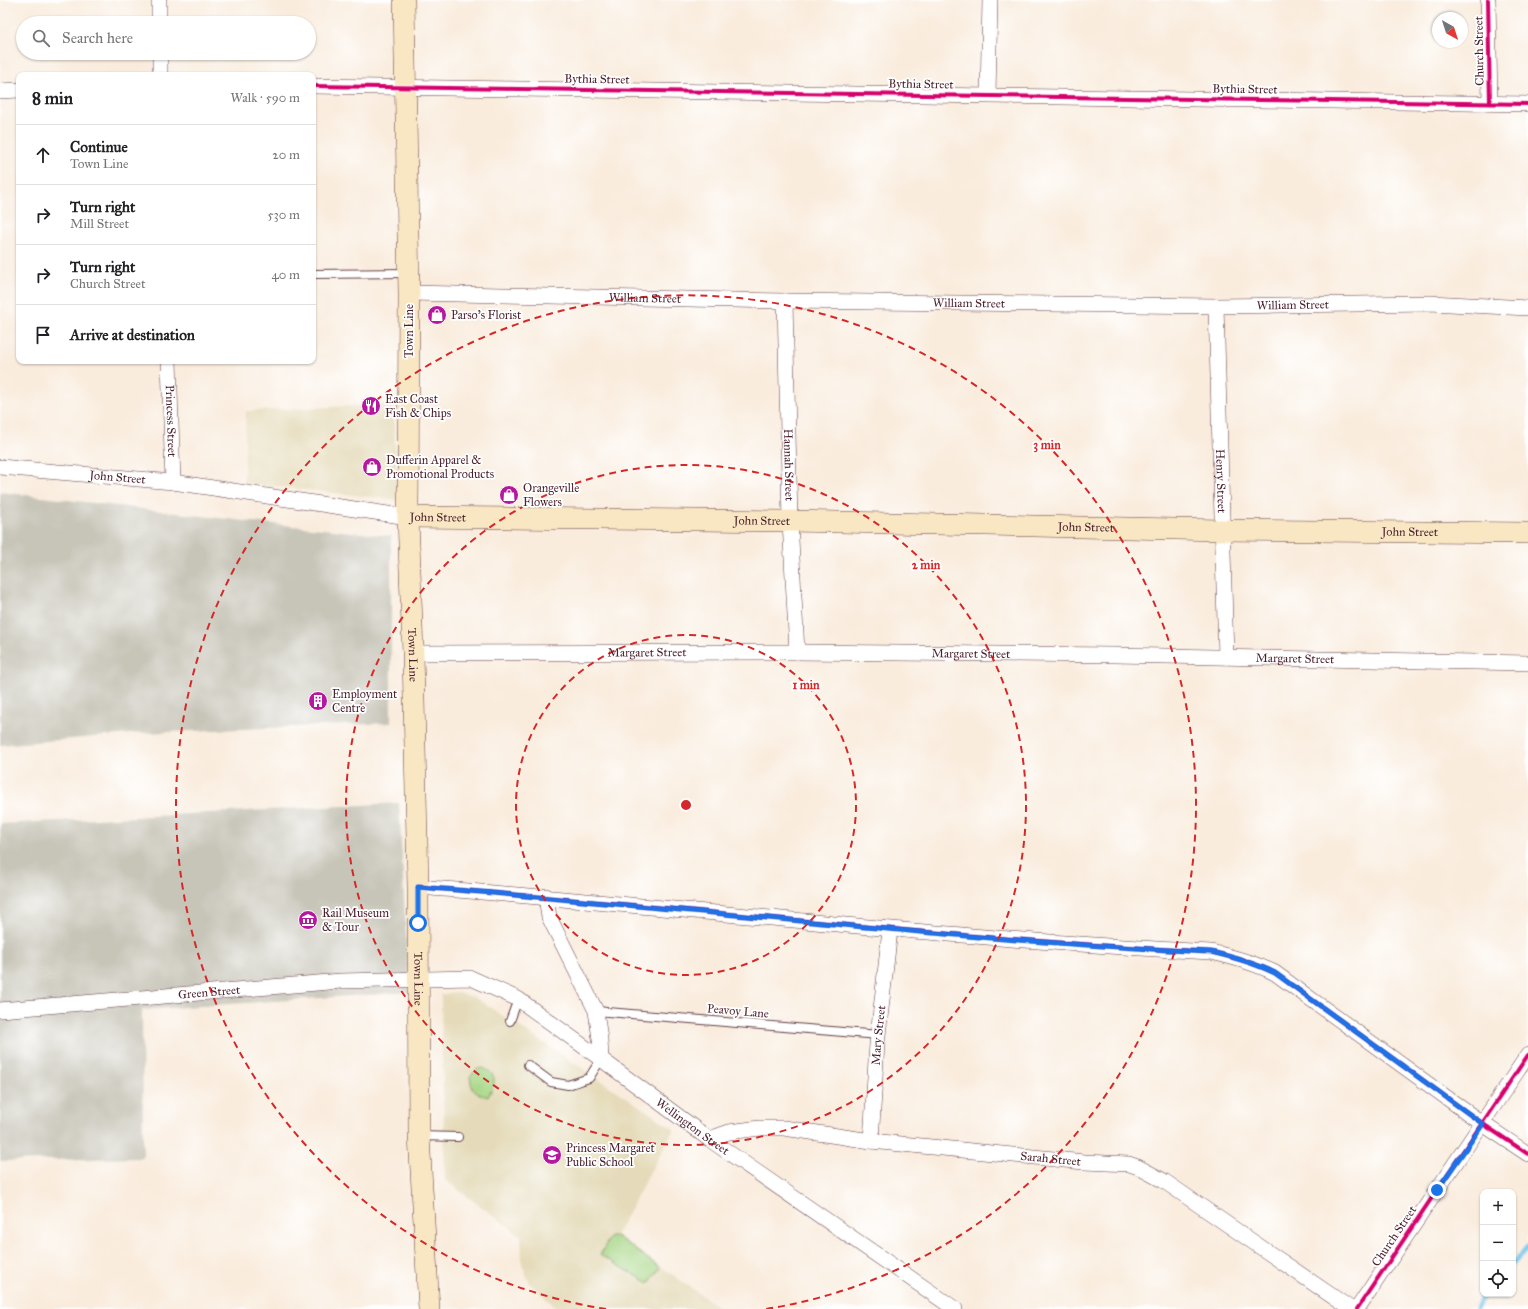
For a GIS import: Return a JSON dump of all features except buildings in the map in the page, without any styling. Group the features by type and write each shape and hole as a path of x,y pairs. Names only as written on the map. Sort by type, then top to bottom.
{"main road":[{"name":"Town Line","path":"404,0 409,283 408,517 413,652 418,887 419,1136 429,1309"},
{"name":"John Street","path":"408,517 790,521 1222,530 1528,533"}],"street":[{"path":"159,0 159,16"},
{"path":"988,95 990,0"},
{"name":"Church Street","path":"1488,0 1490,103"},
{"path":"160,60 160,72"},
{"name":"Bythia Street","path":"316,86 1528,104"},
{"path":"0,91 16,90"},
{"name":"William Street","path":"409,283 785,301 1216,306 1430,303 1528,308"},
{"name":"Hannah Street","path":"785,301 790,521 797,652"},
{"name":"Henry Street","path":"1216,306 1226,657"},
{"name":"Princess Street","path":"169,364 173,482"},
{"name":"John Street","path":"0,467 173,482 408,517"},
{"name":"Margaret Street","path":"413,652 797,652 1226,657 1528,663"},
{"path":"418,887 546,896 890,930 1211,952 1253,964 1275,973 1483,1124 1528,1154"},
{"path":"546,896 549,917 596,1011 601,1059"},
{"name":"Mary Street","path":"871,1141 877,1044 890,930"},
{"name":"Wellington Street","path":"419,978 471,978 518,999 709,1140 955,1309"},
{"name":"Green Street","path":"0,1010 341,981 419,978"},
{"name":"Church Street","path":"1357,1309 1483,1124 1528,1055"},
{"name":"Sarah Street","path":"709,1140 729,1132 760,1128 784,1128 871,1141 1084,1162 1129,1164 1138,1167 1164,1181 1351,1309"}],"lane":[{"path":"316,274 409,283"},
{"path":"510,1021 518,999"},
{"name":"Peavoy Lane","path":"596,1011 879,1035"},
{"path":"528,1065 551,1082 568,1085 589,1078 601,1059"},
{"path":"419,1136 458,1137"}],"shaded area":[{"path":"393,404 398,500 244,483 246,411"},
{"path":"0,492 244,521 391,536 391,723 142,733 0,745"},
{"path":"399,803 409,992 142,1010 143,1158 0,1161 0,824"},
{"name":"Princess Margaret Public School","path":"455,992 474,997 674,1129 616,1235 721,1309 558,1309 530,1284 522,1264 521,1236 445,1180 441,995"}],"green space":[{"path":"483,1068 492,1074 494,1080 494,1084 488,1097 474,1091 470,1076 477,1069"},
{"path":"610,1237 618,1237 660,1268 649,1283 600,1255"}],"waterway":[{"path":"1515,1261 1528,1247"},
{"path":"1476,1309 1482,1297"}],"cycle path":[{"path":"1488,0 1490,103"},
{"path":"316,86 1528,104"},
{"path":"418,887 914,931 1211,952 1236,958 1275,973 1483,1124 1528,1154"},
{"path":"1357,1309 1528,1055"}],"place":[{"name":"Parso's Florist","path":"437,315"},
{"name":"East Coast Fish & Chips","path":"371,406"},
{"name":"Dufferin Apparel & Promotional Products","path":"372,467"},
{"name":"Orangeville Flowers","path":"509,495"},
{"name":"Employment Centre","path":"318,701"},
{"name":"Rail Museum & Tour","path":"308,920"},
{"name":"Princess Margaret Public School","path":"552,1155"}],"route":[{"path":"418,923 418,887 546,896 890,930 1211,952 1231,957 1275,973 1483,1124 1437,1190"}]}
